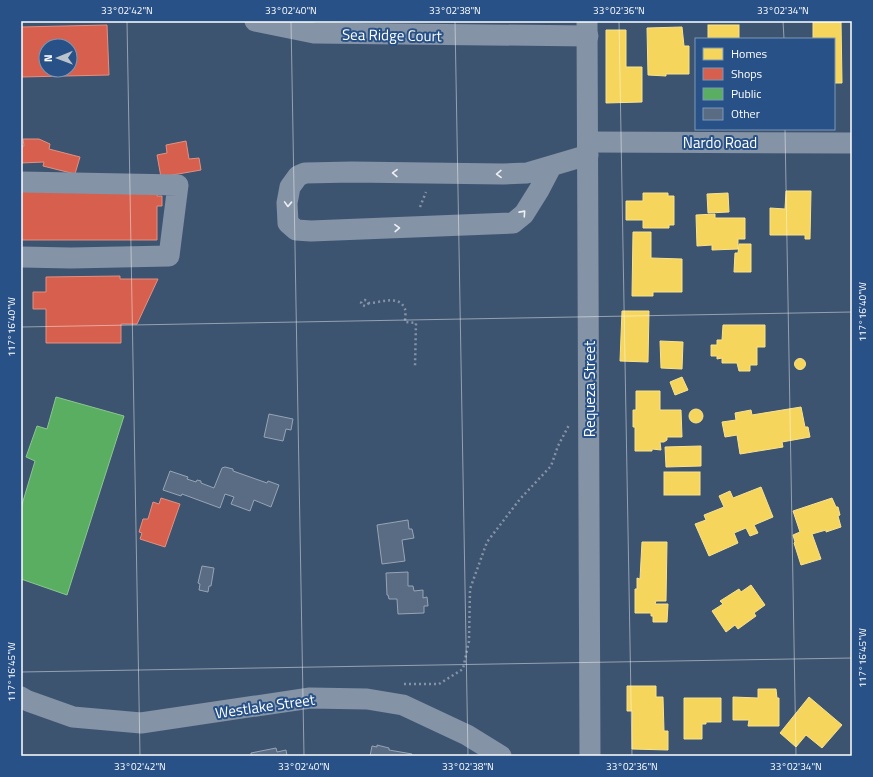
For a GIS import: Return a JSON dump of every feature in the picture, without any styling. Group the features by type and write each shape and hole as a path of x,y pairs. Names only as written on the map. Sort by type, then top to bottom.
{"street":[{"name":"Sea Ridge Court","path":"262,22 314,33 587,29"},
{"name":"Requeza Street","path":"587,29 590,756"},
{"name":"Nardo Road","path":"411,227 311,231 296,230 288,223 287,203 290,187 298,176 305,174 352,172 434,174 527,173 551,167 588,149 852,143"},
{"path":"411,227 513,223 524,214 551,167"},
{"path":"21,182 178,185 168,256 71,258 21,257"},
{"name":"Westlake Street","path":"21,697 73,718 141,724 310,698 367,699 403,706 467,735 501,756"}],"path":[{"path":"411,227 434,174"},
{"path":"369,303 394,300 399,302 405,310 405,322 416,323 415,366"},
{"path":"400,684 439,684 463,669 469,641 470,589 487,542 520,499 551,466 558,446 570,422"}],"building: Homes":[{"path":"813,21 841,21 842,83 835,83 835,38 813,38"},
{"path":"708,25 739,25 739,38 708,38"},
{"path":"682,27 684,46 689,46 689,74 666,74 666,76 648,75 647,28"},
{"path":"606,30 626,30 626,67 642,67 642,102 606,103"},
{"path":"786,191 811,191 810,239 805,239 805,235 770,235 770,208 785,209"},
{"path":"643,193 668,193 668,196 674,196 674,225 669,225 669,228 643,228 643,220 626,220 626,201 643,201"},
{"path":"728,193 729,212 708,213 707,194"},
{"path":"715,214 715,218 745,218 745,239 738,239 738,249 712,250 712,245 697,246 696,215"},
{"path":"633,232 651,232 651,258 682,259 682,292 653,292 653,296 632,296"},
{"path":"739,244 751,244 751,272 734,272 735,253 738,253"},
{"path":"622,311 649,311 648,362 620,361"},
{"path":"723,325 765,325 765,347 757,347 757,365 750,365 750,371 739,371 737,363 722,363 722,358 717,359 717,356 711,356 711,345 717,345 717,340 722,340"},
{"path":"660,341 683,342 682,369 661,368"},
{"path":"800,358 804,360 806,364 804,368 800,370 796,368 794,364 796,360"},
{"path":"682,377 688,390 675,395 670,382"},
{"path":"636,391 660,391 660,410 681,410 682,437 667,437 667,440 660,442 661,450 652,449 652,451 635,451 633,410 636,410"},
{"path":"801,407 805,427 808,427 810,437 782,442 783,447 740,454 737,435 725,437 722,422 736,420 735,413 751,410 752,415"},
{"path":"696,409 701,411 703,416 701,421 696,423 691,421 689,416 691,411"},
{"path":"701,446 701,466 666,467 665,447"},
{"path":"664,472 700,472 700,495 664,495"},
{"path":"761,487 773,517 754,525 758,533 750,536 746,528 734,533 738,543 709,556 695,524 706,520 704,515 724,507 719,496 730,491 733,498"},
{"path":"832,498 836,507 838,507 840,515 838,516 841,527 826,532 826,530 812,534 821,559 801,565 793,535 800,532 793,511"},
{"path":"642,542 667,542 666,601 656,601 655,604 668,604 667,622 653,622 653,616 651,616 651,613 635,613 635,589 637,589 637,578 640,579"},
{"path":"751,585 765,605 754,613 756,616 738,629 735,625 726,632 712,611 723,604 720,601 739,589 741,592"},
{"path":"627,686 656,686 656,697 663,697 664,731 668,731 668,750 632,749 632,711 627,711"},
{"path":"758,689 776,689 777,698 779,698 779,726 748,726 749,720 733,720 733,697 758,698"},
{"path":"809,697 842,725 822,748 806,735 796,747 780,733"},
{"path":"684,698 721,698 721,722 706,722 706,724 702,724 702,739 684,739"}],"building: Shops":[{"path":"107,25 109,75 78,76 78,38 38,38 38,77 21,77 21,27"},
{"path":"23,139 39,139 50,144 49,149 80,157 75,174 43,166 44,162 21,163 21,146 24,146"},
{"path":"186,141 189,159 199,158 201,170 161,177 157,155 167,153 166,145"},
{"path":"21,189 157,190 157,196 162,196 162,206 157,206 157,240 21,240"},
{"path":"120,276 120,279 158,279 137,324 121,324 121,343 46,343 46,309 33,309 33,292 46,292 46,277"},
{"path":"161,498 180,504 165,547 140,539 142,533 139,532 143,519 148,519 153,502 159,504"}],"building: Public":[{"path":"56,397 124,416 67,595 21,579 21,508 35,461 26,457 37,426 47,429"}],"building: Other":[{"path":"269,414 293,419 291,430 286,429 283,441 264,437"},
{"path":"225,467 267,483 268,481 279,485 271,507 254,500 250,511 231,504 234,497 225,494 220,508 182,494 181,496 163,490 170,471 188,477 187,479 196,482 197,480 201,481 201,483 214,488 222,468"},
{"path":"408,520 409,529 412,529 414,538 402,540 405,561 382,564 377,525"},
{"path":"202,566 214,568 211,586 209,586 208,592 199,590 200,584 198,583"},
{"path":"408,572 408,586 413,586 414,591 423,590 423,598 427,597 428,606 424,606 424,613 398,614 397,599 389,599 387,595 386,573"},
{"path":"377,745 389,748 389,750 412,754 411,756 370,756 372,746 377,747"},
{"path":"276,748 277,752 286,750 287,756 251,756 251,753"}]}
